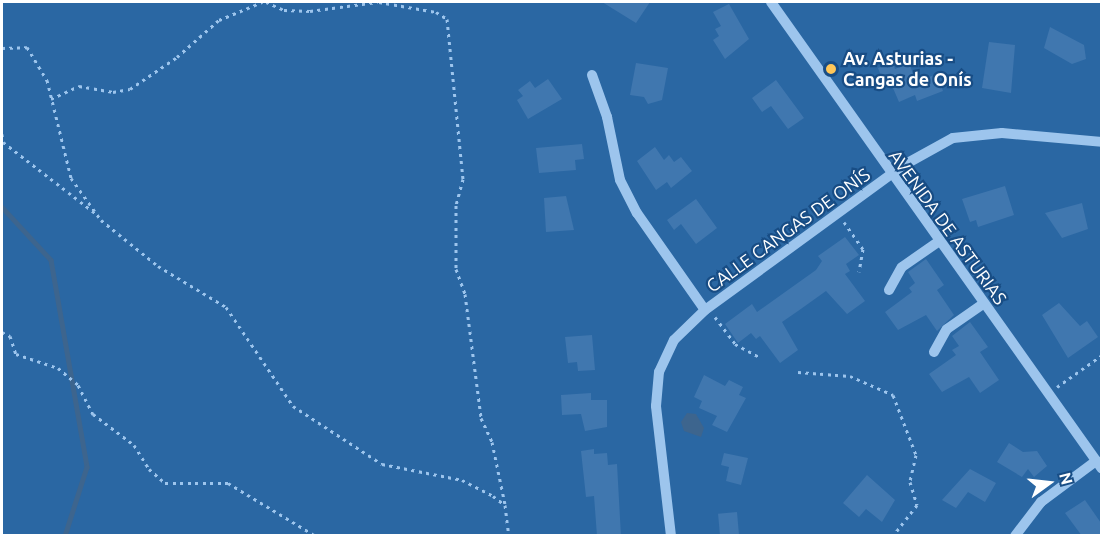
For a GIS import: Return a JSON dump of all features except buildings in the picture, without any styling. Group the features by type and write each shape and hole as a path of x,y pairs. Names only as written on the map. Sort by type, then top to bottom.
{"street":[{"name":"AVENIDA DE ASTURIAS","path":"771,2 890,175 1099,465"},
{"name":"CALLE CANGAS DE ONÍS","path":"592,75 607,117 620,180 637,213 707,309"},
{"name":"CALLE CANGAS DE ONÍS","path":"671,536 656,406 659,372 674,340 707,309 890,175 933,148 974,134 1101,142"},
{"path":"889,290 902,267 938,242"},
{"path":"934,352 947,329 983,304"},
{"path":"1015,536 1041,502 1099,465"}],"path":[{"path":"51,99 79,86 113,92 130,89 177,57 219,20 264,2 284,10 310,11 378,2 436,12 447,19 459,99 462,179 456,205 456,269 465,294 481,418 492,442 509,536"},
{"path":"2,48 27,47 47,80 71,178 97,215"},
{"path":"2,134 3,142 158,266 226,307 293,406 382,464 462,480 505,505"},
{"path":"838,213 863,249 859,272"},
{"path":"707,309 735,344 758,356"},
{"path":"2,332 10,336 16,354 58,368 78,385 93,414 134,445 148,469 165,483 228,483 316,536"},
{"path":"1047,394 1101,355"},
{"path":"798,372 850,376 893,395 916,455 910,482 917,505 893,536"}],"shaded area":[{"path":"2,2 1101,2 1101,535 2,535"},
{"path":"687,413 696,414 704,428 701,437 684,431 681,422"}],"waterway":[{"path":"2,207 51,260 87,467 65,536"}],"place":[{"name":"Av. Asturias - Cangas de Onís","path":"831,69"}]}
